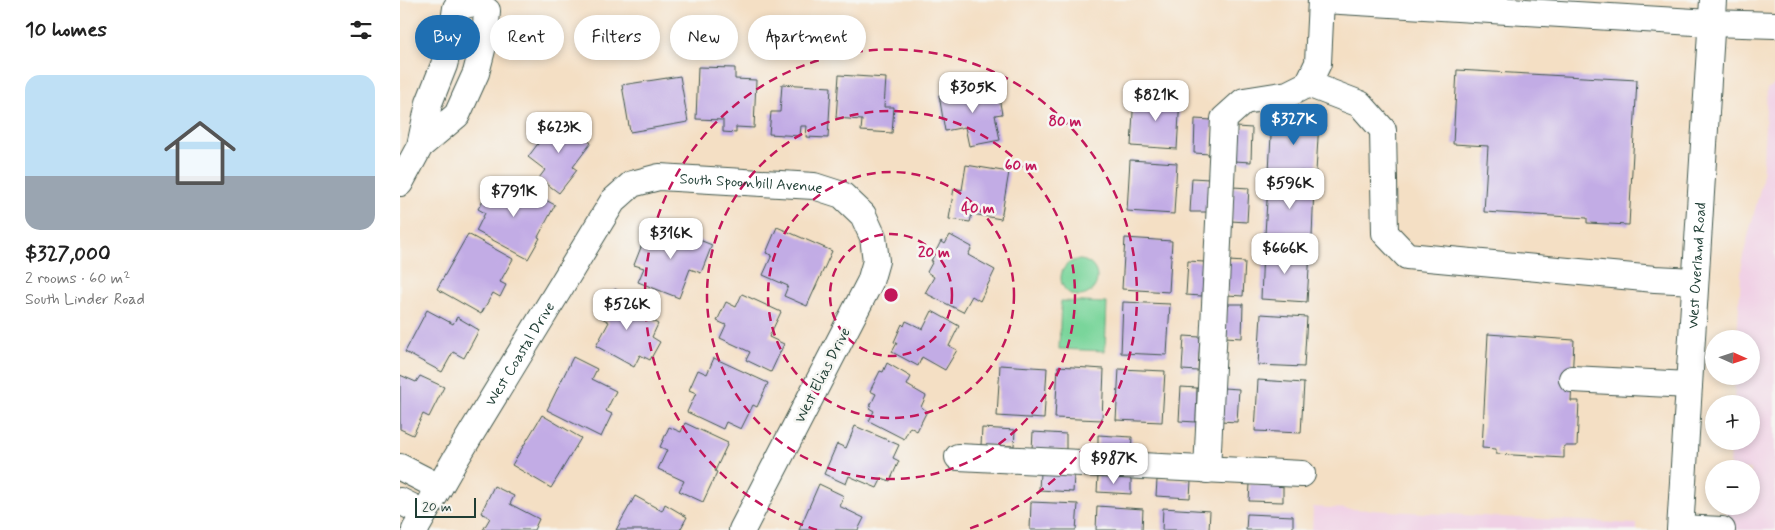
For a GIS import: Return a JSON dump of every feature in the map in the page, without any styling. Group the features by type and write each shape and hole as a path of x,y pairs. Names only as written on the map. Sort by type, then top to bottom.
{"street":[{"path":"1207,470 1224,119 1244,101 1288,94 1308,84 1318,63 1322,0 1712,12 1775,25"},
{"path":"400,183 420,146 458,115 476,73 485,38 487,11 475,1"},
{"name":"West Overland Road","path":"1681,529 1712,12"},
{"path":"1308,84 1360,104 1383,130 1385,233 1407,256 1695,281"},
{"name":"South Spoonbill Avenue","path":"632,184 659,177 814,186 842,195 863,215"},
{"name":"West Coastal Drive","path":"420,522 439,487 613,200 632,184"},
{"name":"West Elias Drive","path":"742,530 870,282 876,261 873,236 863,215"},
{"path":"1572,379 1689,385"},
{"path":"958,457 1302,474"},
{"path":"400,467 439,487"},
{"path":"400,501 420,522"},
{"path":"1681,529 1722,530"}],"shaded area":[{"path":"1775,84 1775,530 1726,530 1727,515 1760,515 1760,460 1730,460 1731,450 1760,450 1760,395 1734,395 1735,385 1760,385 1760,330 1738,330 1742,260 1762,182 1767,89"},
{"path":"1313,507 1637,524 1637,530 1312,530"}],"green space":[{"path":"1079,260 1091,266 1097,278 1091,290 1079,296 1067,290 1061,278 1067,266"},
{"path":"1061,301 1107,303 1105,351 1059,349"}],"building":[{"path":"698,67 735,68 735,79 756,80 754,128 736,127 736,133 723,132 723,120 696,119"},
{"path":"1457,70 1637,80 1629,225 1587,223 1587,218 1484,212 1488,146 1453,144"},
{"path":"839,75 886,78 884,107 894,107 892,133 861,131 862,120 836,118"},
{"path":"680,76 688,122 630,132 622,85"},
{"path":"782,84 831,87 828,138 806,137 807,126 801,126 800,136 769,134 771,112 780,112"},
{"path":"988,85 989,94 998,92 1002,114 995,115 1000,140 969,146 965,127 945,131 939,95"},
{"path":"1134,95 1180,98 1177,149 1131,146"},
{"path":"558,117 591,143 573,167 577,170 559,193 539,178 545,170 528,157"},
{"path":"1195,119 1212,120 1210,154 1194,153"},
{"path":"1272,119 1319,121 1316,172 1269,170"},
{"path":"1236,127 1252,128 1251,162 1234,161"},
{"path":"1130,160 1177,163 1174,214 1127,211"},
{"path":"966,165 1009,172 1001,219 972,214 970,222 949,219 954,188 962,190"},
{"path":"1192,178 1209,179 1207,212 1190,212"},
{"path":"506,179 555,205 528,259 476,231 485,213 478,209 488,191 497,196"},
{"path":"1268,184 1314,186 1312,237 1265,234"},
{"path":"1233,187 1249,188 1247,222 1231,221"},
{"path":"657,223 712,245 701,273 690,269 679,298 638,282 644,268 634,265 643,242 649,244"},
{"path":"777,227 832,251 807,306 784,296 788,286 763,275 772,255 766,253"},
{"path":"468,234 513,259 500,282 506,285 500,297 493,293 481,314 437,289"},
{"path":"950,235 972,247 968,255 995,270 980,301 972,296 963,312 925,293 934,277 927,272 933,261 931,261 941,241 945,244"},
{"path":"1125,238 1172,241 1169,292 1122,289"},
{"path":"1263,249 1310,251 1307,302 1261,299"},
{"path":"1188,261 1204,262 1202,296 1186,295"},
{"path":"1229,261 1245,262 1243,296 1227,295"},
{"path":"615,289 637,301 632,310 658,324 652,337 660,342 650,360 640,355 634,367 596,346 609,322 600,317"},
{"path":"742,294 781,312 769,337 784,344 771,372 746,360 750,352 720,338 726,325 717,321 726,302 736,307"},
{"path":"1123,302 1170,304 1167,355 1121,353"},
{"path":"1227,304 1243,304 1242,338 1225,337"},
{"path":"427,310 453,324 457,317 479,330 464,358 453,352 442,372 405,352"},
{"path":"932,311 959,326 949,346 957,350 945,370 922,357 918,366 892,352 897,343 894,342 902,324 904,326 906,321 923,329"},
{"path":"1261,314 1307,317 1304,367 1258,365"},
{"path":"1488,334 1574,340 1571,401 1579,401 1577,446 1564,446 1564,458 1496,454 1496,449 1482,448"},
{"path":"1184,336 1200,337 1198,371 1182,370"},
{"path":"573,357 597,369 592,379 616,391 606,411 612,414 601,437 547,410"},
{"path":"714,358 768,383 757,407 753,405 741,429 726,422 723,429 687,412 696,393 689,390 698,370 707,374"},
{"path":"887,363 911,377 907,385 926,396 921,407 927,411 917,431 910,427 904,439 869,421 874,411 869,408 876,394 870,391 880,371 883,372"},
{"path":"1000,365 1047,368 1044,419 997,416"},
{"path":"1058,366 1104,369 1102,420 1055,418"},
{"path":"1119,369 1165,371 1162,422 1116,420"},
{"path":"400,375 416,382 420,376 444,387 429,417 423,414 413,435 400,429"},
{"path":"1258,380 1304,383 1301,433 1255,431"},
{"path":"1181,387 1197,388 1196,422 1179,421"},
{"path":"1223,388 1239,389 1237,422 1221,421"},
{"path":"542,415 581,438 551,488 512,465"},
{"path":"685,423 728,443 703,502 679,491 684,481 658,469 667,450 660,447 669,427 681,432"},
{"path":"855,426 899,445 893,458 899,461 890,481 882,478 877,488 849,476 846,484 824,474 837,444 846,448"},
{"path":"982,428 1015,430 1014,446 981,445"},
{"path":"1033,432 1066,434 1066,450 1032,449"},
{"path":"1098,435 1132,437 1131,453 1098,452"},
{"path":"1040,473 1074,475 1073,492 1039,490"},
{"path":"1098,476 1131,477 1131,494 1097,492"},
{"path":"1157,480 1191,481 1190,498 1156,496"},
{"path":"819,484 844,496 839,506 864,518 858,530 799,530"},
{"path":"1250,484 1283,486 1283,502 1249,501"},
{"path":"494,486 514,496 510,504 539,519 534,530 483,530 490,518 481,513"},
{"path":"635,496 662,511 665,504 687,517 680,530 616,530"},
{"path":"1031,502 1078,504 1076,530 1030,530"},
{"path":"1097,506 1143,509 1142,530 1096,530"},
{"path":"1163,508 1210,511 1209,530 1162,530"},
{"path":"1247,514 1293,516 1293,530 1246,530"}]}
